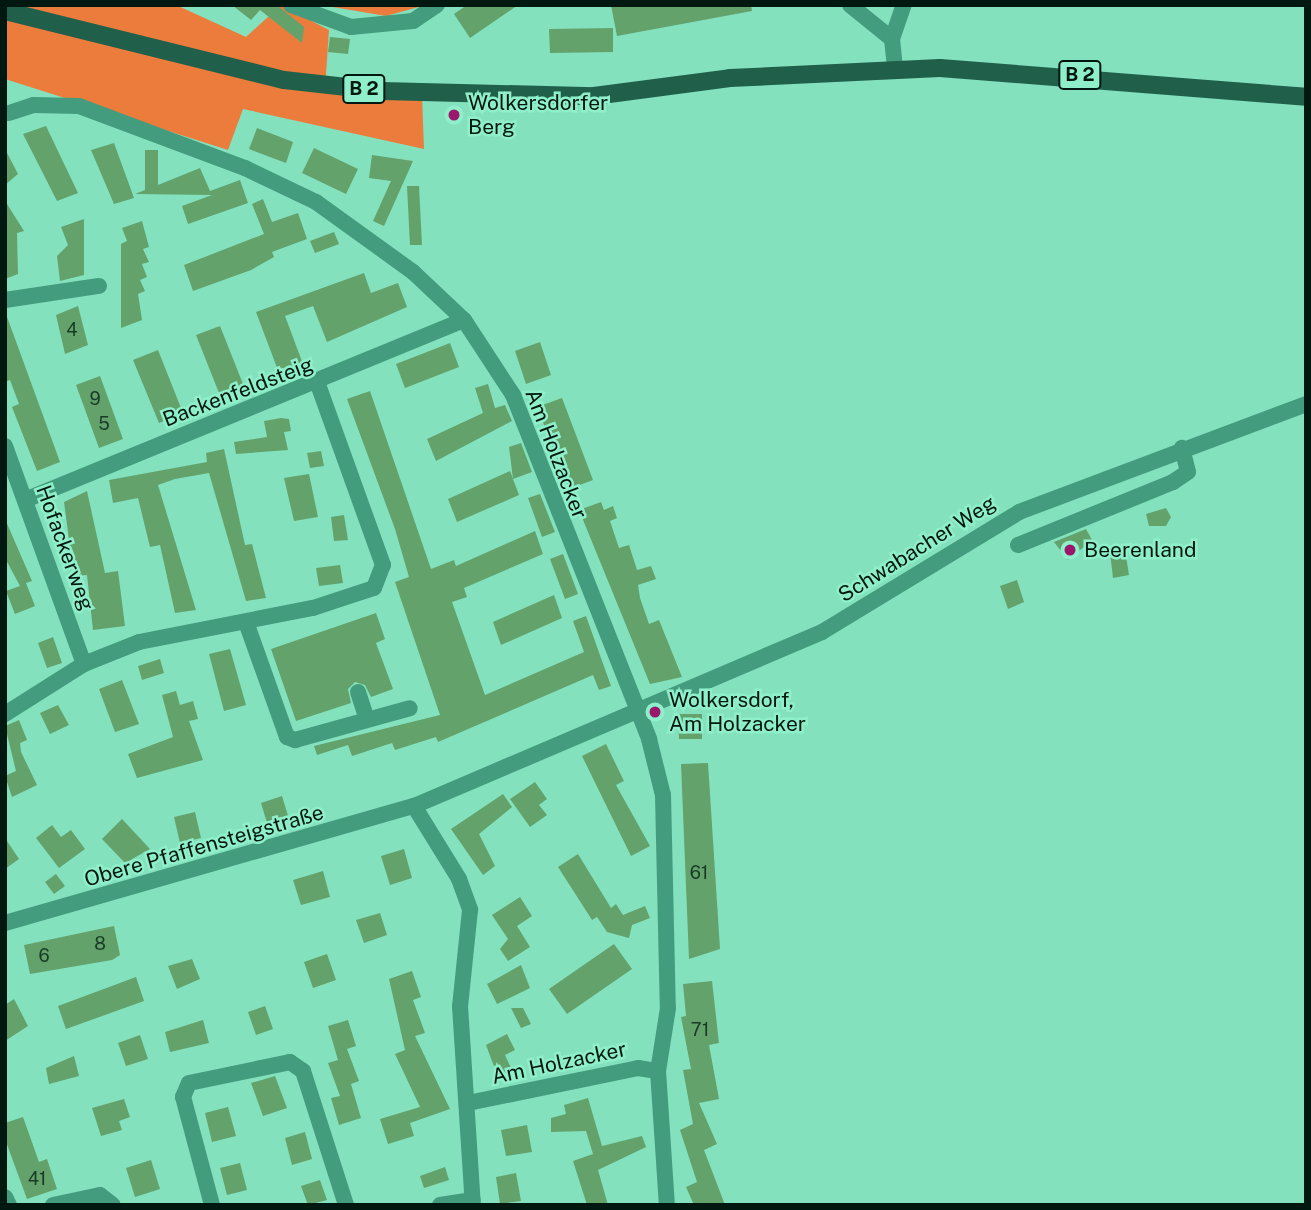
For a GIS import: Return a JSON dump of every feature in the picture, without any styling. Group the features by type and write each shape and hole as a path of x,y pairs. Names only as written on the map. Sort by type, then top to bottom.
{"main road":[{"name":"B 2","path":"5,10 284,80 382,91 594,96 730,78 895,69 1052,72 1306,97"}],"street":[{"path":"291,5 351,27 413,21 437,5"},
{"path":"850,5 892,39"},
{"path":"895,69 892,39 905,5"},
{"name":"Am Holzacker","path":"9,113 34,105 79,106 245,168 316,202 365,236 464,320 513,395 637,716 663,795 668,1007 658,1071 667,1205"},
{"path":"5,300 99,286"},
{"name":"Backenfeldsteig","path":"25,499 318,384 464,320"},
{"path":"5,714 84,664 139,642 246,622 374,588 383,565 318,384"},
{"name":"Schwabacher Weg","path":"637,716 822,632 970,537 1095,479 1306,404"},
{"name":"Hofackerweg","path":"5,446 84,664"},
{"path":"1018,545 1188,472 1182,448"},
{"path":"1095,479 1104,507"},
{"path":"246,622 288,737 295,740 366,716 410,708"},
{"path":"358,692 366,716"},
{"name":"Obere Pfaffensteigstraße","path":"5,922 414,806 637,716"},
{"path":"414,806 459,879 470,910 460,1006 473,1202 440,1205"},
{"path":"212,1205 183,1097 188,1083 290,1062 303,1071 346,1205"},
{"name":"Am Holzacker","path":"468,1103 638,1068 658,1071"},
{"path":"53,1205 100,1195 113,1205"},
{"path":"5,1197 9,1205"}],"shaded area":[{"path":"5,5 176,5 246,37 281,5 329,30 325,89 422,96 424,149 243,109 228,150 5,79"},
{"path":"321,5 426,5 386,16"}],"building":[{"path":"232,5 277,5 304,27 302,43 260,10 251,20"},
{"path":"467,5 518,5 470,38 454,14"},
{"path":"611,5 751,5 752,11 617,36"},
{"path":"613,28 613,52 550,53 549,29"},
{"path":"330,37 350,39 348,54 328,52"},
{"path":"46,126 78,193 57,201 23,134"},
{"path":"257,128 293,142 286,163 249,149"},
{"path":"114,143 134,198 114,204 91,150"},
{"path":"314,148 358,169 346,194 302,173"},
{"path":"5,149 18,174 5,185"},
{"path":"145,150 158,150 158,185 200,168 210,191 240,180 248,203 188,224 182,206 212,195 135,194 145,190"},
{"path":"372,155 413,161 384,226 373,221 391,181 369,178"},
{"path":"407,186 419,186 422,245 410,245"},
{"path":"263,199 272,222 298,213 307,239 272,252 274,257 251,270 193,291 184,265 264,234 252,204"},
{"path":"7,204 24,231 17,233 18,274 5,279"},
{"path":"84,219 84,275 60,281 57,256 68,245 61,227"},
{"path":"142,221 149,247 143,249 149,262 142,264 147,277 140,280 145,291 138,294 142,320 121,328 121,244 127,241 122,228"},
{"path":"334,232 339,244 315,253 310,241"},
{"path":"364,273 371,293 398,283 407,307 327,342 313,306 285,316 306,372 282,381 256,312"},
{"path":"78,306 88,345 65,354 56,315"},
{"path":"6,314 60,462 37,471 12,407 19,404 10,380 5,382"},
{"path":"220,326 245,389 221,398 196,335"},
{"path":"540,342 551,375 526,384 515,351"},
{"path":"450,343 459,367 405,388 396,364"},
{"path":"158,350 183,413 159,423 133,360"},
{"path":"100,376 123,439 99,448 76,385"},
{"path":"488,384 495,408 505,405 512,421 436,461 427,439 483,413 475,388"},
{"path":"370,391 431,569 454,560 456,566 535,531 543,554 464,588 467,597 452,602 485,695 584,652 573,621 586,616 611,686 599,690 593,675 438,742 436,737 395,750 392,743 352,756 348,745 317,755 314,746 440,715 395,582 409,577 395,529 347,399"},
{"path":"562,398 593,480 569,489 537,407"},
{"path":"289,419 291,431 284,432 288,450 236,454 234,442 267,437 264,421"},
{"path":"521,443 532,472 513,479 509,447"},
{"path":"224,449 245,545 252,544 266,598 246,601 209,473 158,485 196,610 175,613 160,545 150,547 138,498 113,503 109,480 207,462 206,453"},
{"path":"321,451 324,466 310,468 307,453"},
{"path":"510,471 519,495 457,522 448,499"},
{"path":"309,474 318,517 294,521 284,478"},
{"path":"87,491 105,573 118,571 125,626 93,630 87,575 74,577 64,502"},
{"path":"540,494 555,532 542,537 528,498"},
{"path":"601,502 604,510 613,506 617,518 610,521 619,548 629,545 637,570 651,566 656,579 638,585 640,598 649,624 659,620 682,677 650,684 579,510"},
{"path":"1166,508 1171,517 1166,526 1149,526 1146,514"},
{"path":"344,515 348,540 334,541 331,517"},
{"path":"5,519 32,581 26,583 35,606 15,614 6,591 20,586 5,558"},
{"name":"Beerenland","path":"1086,529 1092,540 1068,560 1054,542"},
{"path":"1125,550 1129,575 1113,578 1110,552"},
{"path":"563,554 578,594 565,599 550,559"},
{"path":"340,565 343,583 319,586 316,568"},
{"path":"1017,580 1024,602 1008,609 1000,586"},
{"path":"554,595 562,618 501,645 493,622"},
{"path":"376,613 385,639 376,643 393,689 371,697 365,685 355,682 348,689 351,703 296,721 271,649"},
{"path":"53,637 62,663 47,668 38,643"},
{"path":"230,649 246,705 224,711 209,654"},
{"path":"160,659 164,673 142,680 138,666"},
{"path":"122,680 139,724 115,732 99,689"},
{"path":"176,691 180,705 193,701 198,719 189,721 203,760 137,778 128,754 173,737 162,695"},
{"path":"58,705 69,725 50,734 40,713"},
{"path":"678,714 702,714 702,739 679,739"},
{"path":"19,720 27,740 20,743 21,752 37,785 12,797 5,776 16,771 5,726"},
{"path":"606,744 624,781 616,785 650,846 631,856 582,756"},
{"path":"708,763 720,949 689,959 681,764"},
{"path":"535,782 547,799 539,805 547,815 530,827 510,799"},
{"path":"503,794 512,807 479,834 495,866 483,875 451,829"},
{"path":"282,796 289,819 268,826 261,803"},
{"path":"195,812 201,838 180,843 174,817"},
{"path":"122,819 150,849 125,863 102,839"},
{"path":"52,825 61,837 71,830 85,849 59,868 36,838"},
{"path":"5,838 19,859 5,869"},
{"path":"404,849 412,878 390,885 381,856"},
{"path":"578,854 611,908 616,904 623,915 645,906 650,918 632,925 629,938 607,932 597,917 592,920 558,867"},
{"path":"323,871 330,897 301,905 293,880"},
{"path":"56,874 65,886 54,894 45,882"},
{"path":"520,897 532,916 517,926 530,947 508,961 500,949 508,939 492,915"},
{"path":"380,913 387,935 364,943 356,920"},
{"path":"114,926 120,955 112,960 30,974 24,945"},
{"path":"614,944 632,969 567,1014 549,989"},
{"path":"327,954 336,980 313,988 304,962"},
{"path":"192,959 200,979 177,989 168,966"},
{"path":"521,965 530,988 497,1004 487,984"},
{"path":"412,971 421,997 413,1000 425,1033 415,1036 450,1109 410,1123 414,1136 388,1144 380,1119 420,1107 395,1054 405,1050 389,979"},
{"path":"136,977 144,1001 66,1029 58,1006"},
{"path":"712,981 719,1043 709,1045 719,1099 699,1103 717,1144 704,1150 725,1205 694,1205 686,1187 697,1182 680,1130 693,1124 683,1070 691,1069 681,1017 686,1016 683,984"},
{"path":"14,999 28,1026 5,1041 5,1005"},
{"path":"265,1006 273,1029 256,1035 248,1012"},
{"path":"511,1008 523,1008 531,1024 521,1028"},
{"path":"203,1020 209,1043 170,1052 165,1032"},
{"path":"348,1020 356,1046 347,1049 359,1081 351,1084 361,1118 339,1125 331,1098 340,1096 328,1063 338,1060 328,1026"},
{"path":"507,1034 515,1050 505,1055 512,1070 498,1077 486,1045"},
{"path":"140,1035 148,1059 126,1066 118,1043"},
{"path":"74,1056 79,1076 49,1084 46,1068"},
{"path":"275,1076 287,1108 263,1116 251,1083"},
{"path":"588,1098 602,1146 642,1136 646,1147 598,1170 608,1205 587,1205 573,1161 593,1154 586,1131 551,1132 551,1118 566,1114 564,1105"},
{"path":"124,1099 130,1117 119,1121 122,1130 101,1136 92,1108"},
{"path":"228,1107 236,1136 212,1142 205,1113"},
{"path":"23,1117 39,1162 47,1159 57,1189 27,1199 5,1139 5,1123"},
{"path":"527,1125 532,1152 506,1156 501,1130"},
{"path":"305,1132 312,1159 292,1165 285,1138"},
{"path":"151,1160 160,1189 135,1197 126,1168"},
{"path":"240,1163 247,1190 227,1195 220,1168"},
{"path":"445,1167 449,1180 424,1188 420,1176"},
{"path":"516,1173 521,1201 500,1204 496,1177"},
{"path":"320,1180 327,1200 308,1205 301,1186"}],"place":[{"name":"Wolkersdorfer Berg","path":"454,115"},
{"name":"Beerenland","path":"1070,550"},
{"name":"Wolkersdorf, Am Holzacker","path":"655,712"}]}
